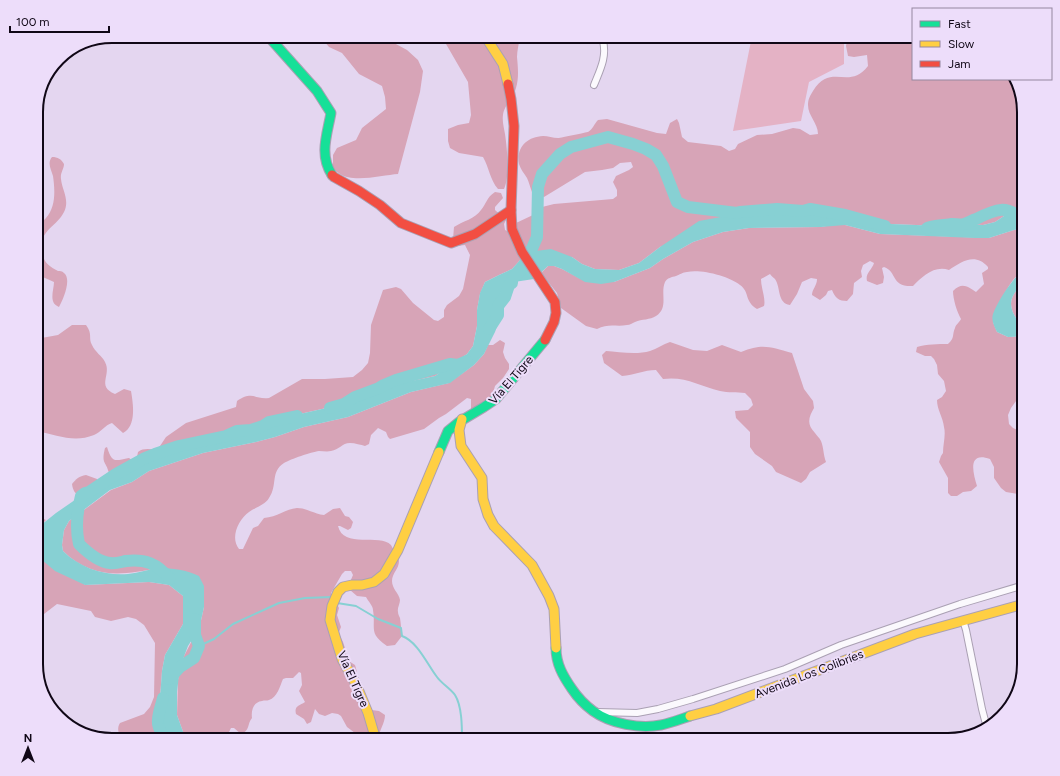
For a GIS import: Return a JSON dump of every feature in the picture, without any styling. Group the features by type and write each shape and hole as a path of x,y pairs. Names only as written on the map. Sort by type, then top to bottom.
{"street":[{"path":"274,43 317,91 331,113 324,155 327,167 334,177 380,205 401,223 451,243 460,242 511,210"},
{"name":"Vía El Tigre","path":"374,733 368,713 356,684 342,659 330,620 332,606 338,592 343,587 374,582 384,574 398,550 442,441 448,431 453,425 462,419 488,407 496,399 550,333 556,318 557,310 555,302 522,252 512,229 511,210 514,126 511,100 503,64 490,43"},
{"path":"594,85 604,61 605,49 604,43"},
{"name":"Avenida Los Colibríes","path":"462,419 459,430 461,446 482,478 483,499 488,515 494,526 532,565 554,609 556,656 563,677 580,701 594,712 606,718 621,723 640,726 661,725 716,709 915,634 1017,606"},
{"name":"Avenida Los Colibríes","path":"594,712 637,712 658,710 785,669 841,645 960,604 1017,587"},
{"path":"962,620 966,630 985,722"}],"shaded area":[{"path":"326,43 394,43 407,50 418,60 423,71 420,92 398,174 369,178 353,178 340,174 333,167 333,155 337,148 356,140 362,128 386,109 382,86 359,74 342,53 329,47"},
{"path":"519,43 517,55 517,84 515,92 505,108 503,117 508,162 507,177 504,189 498,189 495,185 483,157 459,153 450,148 448,141 448,129 469,123 471,115 468,82 446,44"},
{"path":"751,43 844,43 844,64 809,82 801,121 733,131"},
{"path":"847,43 912,43 912,80 1009,80 1016,99 1017,112 1017,215 1004,216 995,222 983,225 964,224 941,226 891,224 803,211 777,209 737,214 660,247 639,263 619,270 595,269 582,264 572,257 521,259 512,269 485,282 480,294 477,310 477,326 473,346 467,354 435,376 379,388 344,404 282,418 263,427 167,450 143,459 137,457 138,452 142,450 156,450 166,437 186,423 236,407 237,401 247,396 269,398 302,379 353,377 368,363 370,353 371,325 383,290 396,287 401,289 413,303 434,320 438,321 444,317 444,310 447,305 459,296 463,289 470,255 465,245 457,246 453,239 454,227 476,216 490,196 495,192 501,193 503,198 495,207 495,210 506,220 504,224 505,230 507,231 512,229 516,223 533,215 542,207 554,204 613,199 617,196 617,190 613,182 616,176 633,167 631,162 620,163 613,168 585,172 544,197 532,192 527,178 519,164 519,153 521,148 532,138 545,136 558,138 588,132 598,120 607,119 657,133 666,134 670,123 677,119 682,137 688,142 721,146 729,151 735,149 738,144 757,135 772,134 793,128 800,129 810,135 818,134 818,130 808,109 809,99 813,91 827,78 854,76 861,73 868,66 867,55 854,57 848,56"},
{"path":"52,157 56,157 64,164 61,177 66,199 66,208 61,217 45,234 43,239 43,221 52,209 54,198 53,176 50,168"},
{"path":"777,209 835,213 891,224 941,226 964,224 983,225 995,222 1004,216 1017,215 1017,229 989,238 975,238 880,234 845,225 821,227 749,228 723,232 693,242 650,268 614,282 601,284 585,282 562,269 554,266 548,266 534,279 514,282 501,292 498,302 498,323 484,354 474,365 450,383 411,392 348,417 304,427 256,442 203,453 149,471 132,482 110,490 69,521 64,530 62,545 63,551 77,562 93,570 111,574 128,574 164,568 184,571 199,576 204,586 204,607 200,625 188,646 180,667 177,692 177,715 183,733 161,733 158,725 162,671 165,655 183,624 183,596 169,585 149,582 85,585 55,571 43,561 43,523 85,493 145,458 191,444 263,427 282,418 344,404 379,388 435,376 467,354 473,346 477,326 477,310 480,293 485,282 512,269 521,259 536,251 551,249 572,257 582,264 595,269 619,270 639,263 699,221"},
{"path":"845,225 880,234 989,238 1017,229 1017,276 1013,280 1001,301 993,322 997,332 1008,337 1017,336 1017,400 1008,415 1009,424 1017,430 1017,494 1006,492 1001,488 994,478 994,467 990,459 983,457 978,458 973,465 977,486 971,491 963,492 957,496 951,496 948,493 948,478 939,462 943,453 945,433 937,400 942,397 946,391 944,381 938,374 937,365 934,359 931,356 925,356 916,352 917,347 948,344 952,340 954,330 961,319 958,313 953,291 956,288 964,286 976,292 984,284 982,273 988,269 983,262 973,259 958,264 949,270 933,270 913,286 906,286 897,282 891,272 884,267 882,268 884,277 883,283 877,285 867,281 868,274 874,263 870,261 863,265 861,271 862,277 854,283 853,294 847,301 838,298 834,295 832,290 828,291 820,300 812,295 817,279 811,278 802,282 790,305 786,304 781,298 777,283 770,274 761,279 764,306 757,309 750,303 743,288 735,282 722,276 707,272 686,272 670,278 665,282 662,309 656,316 628,325 608,326 597,329 586,326 561,308 557,293 541,273 548,266 554,266 581,279 614,282 650,268 693,242 723,232 749,228 821,227"},
{"path":"43,256 52,268 63,272 66,276 66,290 59,307 54,303 52,296 54,282 43,277"},
{"path":"1017,277 1017,290 1011,301 1011,306 1014,316 1017,320 1017,336 1008,337 997,332 992,316 1006,290"},
{"path":"1017,290 1017,320 1014,316 1011,306 1011,301"},
{"path":"72,325 86,325 90,333 92,345 104,360 107,367 106,387 109,391 115,394 124,389 131,391 133,408 132,420 127,430 123,433 112,423 94,435 87,437 65,438 43,433 43,338 58,335"},
{"path":"500,340 505,343 503,352 509,364 509,369 495,386 491,400 476,410 471,409 471,399 467,398 424,429 390,439 386,432 378,428 371,435 369,444 365,446 347,443 334,450 319,451 287,461 277,470 272,493 267,500 245,515 236,529 236,545 239,549 243,549 253,528 258,526 264,518 297,508 324,515 333,509 340,508 345,516 349,517 353,522 351,528 348,530 338,526 341,533 354,539 379,540 391,545 399,561 392,581 400,600 398,614 400,618 402,636 395,645 387,646 377,638 374,630 373,608 366,597 357,596 350,590 350,582 353,575 351,571 345,571 342,574 331,593 339,608 337,615 341,627 339,632 345,648 344,658 355,665 357,672 355,679 364,709 379,711 385,715 380,733 355,733 347,727 341,716 338,714 332,713 325,716 319,714 315,709 311,722 307,724 304,719 296,714 296,709 298,706 305,702 299,691 302,685 301,673 299,672 293,678 283,679 278,691 272,699 256,703 252,710 252,718 244,733 240,733 234,728 231,728 228,733 183,733 177,715 178,680 180,667 184,656 200,625 204,607 204,596 159,568 133,572 108,573 85,567 63,551 62,545 64,530 69,521 111,490 132,482 149,471 203,453 256,442 304,427 348,417 411,392 449,383 474,365 484,354 488,345 493,345"},
{"path":"670,342 693,350 707,351 722,345 741,352 749,349 766,347 792,353 804,389 813,401 814,408 809,424 821,441 826,462 810,472 806,479 801,483 776,472 772,466 755,454 750,447 750,432 736,418 735,411 748,410 753,405 751,399 745,393 720,391 685,380 671,378 663,379 656,370 622,376 604,363 602,355 606,351 639,353 653,350"},
{"path":"107,447 110,456 114,460 129,458 136,463 105,482 105,478 109,473 104,460 105,448"},
{"path":"86,475 97,479 99,485 81,496 75,492 72,484 81,476"},
{"path":"43,528 85,585 149,582 169,585 183,596 183,624 165,655 162,671 158,725 161,733 119,733 118,730 120,723 144,714 150,707 154,697 155,643 144,625 136,619 128,617 111,621 95,617 91,611 57,604 43,615"}],"waterway":[{"path":"489,329 498,315 498,306 505,297 509,285 512,283 512,279 521,270 527,260 537,237 538,187 542,174 560,154 571,147 608,137 633,144 656,155 663,166 677,202 688,207 737,213 777,209 803,211 810,209 845,215 885,226"},
{"path":"927,228 952,224 964,224 1001,210 1007,210 1017,215"},
{"path":"330,408 344,404 355,397 396,380 450,364 458,365 467,361"},
{"path":"170,579 160,569 150,563 139,561 114,563 101,561 82,547 79,544 77,526 81,496 116,474 155,454 179,446 226,436 237,431 251,430 263,426 269,422 297,416"},
{"path":"199,646 214,639 233,624 279,603 305,598 332,597 333,599"},
{"path":"337,603 356,606 378,619 401,628 402,636 413,643 441,682 455,695 459,705 462,733"},
{"path":"169,679 180,667 194,658 199,646 195,635 195,619"},
{"path":"161,733 158,721 163,698"}],"traffic: fast":[{"path":"274,43 317,91 331,113 326,137 325,152 328,167 332,175"},
{"path":"439,452 448,431 459,422 496,399 545,340"},
{"path":"556,648 556,654 563,675 574,692 593,711 600,715 617,722 635,726 665,724 690,716"}],"traffic: slow":[{"path":"490,43 503,64 508,84"},
{"path":"462,419 459,430 461,446 482,478 483,499 488,515 494,526 532,565 549,596 554,609 556,648"},
{"path":"374,733 368,713 356,684 342,659 330,620 332,606 338,592 343,587 374,582 384,574 398,550 439,452"},
{"path":"690,716 716,709 915,634 1017,606"}],"traffic: jam":[{"path":"508,84 514,126 511,210 512,229 522,252 555,302 556,313 554,322 545,340"},
{"path":"332,175 380,205 401,223 451,243 475,234 511,210"}]}
